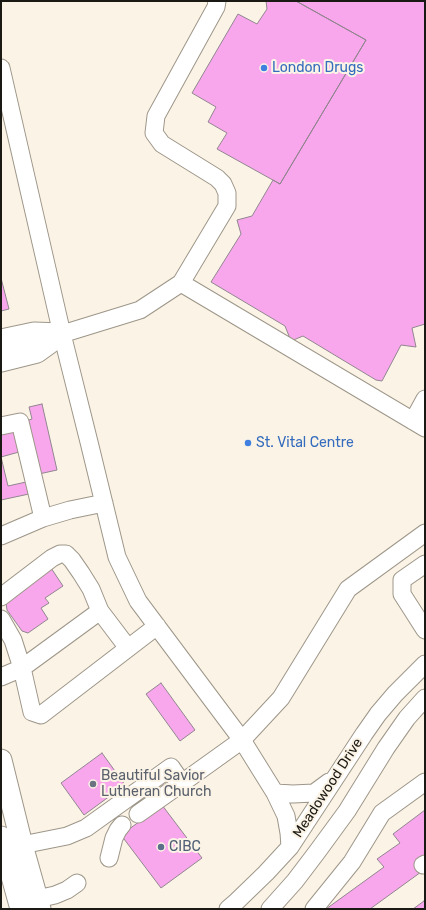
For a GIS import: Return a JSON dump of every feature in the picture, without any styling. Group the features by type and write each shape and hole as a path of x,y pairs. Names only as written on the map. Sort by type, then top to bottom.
{"main road":[{"path":"1,340 34,334 62,334"},
{"path":"1,361 37,352 62,334"},
{"path":"1,760 8,851 32,906"}],"street":[{"path":"62,334 140,310 181,283 227,206 227,193 223,184 217,178 162,144 154,134 156,116 216,8 217,1"},
{"path":"1,68 62,334 117,557 138,600 242,740 275,793 286,816 290,833 290,847"},
{"path":"181,283 419,425 425,400"},
{"path":"1,426 20,422 43,518"},
{"path":"1,536 43,518 70,510 104,503"},
{"path":"138,814 242,740 281,698 348,589 425,533"},
{"path":"1,597 52,558 60,554 66,554 72,560 91,589 98,608 128,648"},
{"path":"423,622 402,594 402,580 425,564"},
{"path":"1,677 22,668 98,608"},
{"path":"1,619 13,640 22,668 32,712 41,715 157,626"},
{"name":"Meadowood Drive","path":"228,909 266,873 290,847 378,714 395,694 425,664"},
{"name":"Meadowood Drive","path":"271,909 295,881 347,811 386,748 407,718 425,698"},
{"path":"8,851 67,836 86,828 171,767 182,784"},
{"path":"275,793 314,793 335,778"},
{"path":"314,909 352,862 382,813 425,782"},
{"path":"109,858 114,838 122,825"},
{"path":"32,906 67,890 77,883"}],"building":[{"path":"266,1 296,1 366,40 280,184 217,149 227,133 208,122 216,107 192,93 238,14 257,24 267,9"},
{"path":"296,1 425,1 425,324 412,328 416,347 401,345 382,381 376,380 303,336 291,341 285,326 211,282 241,234 237,220 252,216 273,180 280,184 366,40"},
{"path":"1,278 9,309 1,311"},
{"path":"42,404 57,470 39,474 26,421 32,419 29,407"},
{"path":"13,429 19,452 1,457 1,432"},
{"path":"1,457 8,486 26,482 29,494 1,500"},
{"path":"49,565 63,586 45,598 49,603 41,608 48,619 28,633 22,631 7,610 6,603"},
{"path":"161,683 195,730 180,741 146,694"},
{"name":"Beautiful Savior Lutheran Church","path":"102,753 125,785 84,815 61,783"},
{"name":"CIBC","path":"162,805 202,858 161,888 121,835"},
{"path":"425,810 425,857 421,872 370,909 326,909 384,867 377,859 400,843 393,834"},
{"path":"424,901 425,909 413,909"}],"place":[{"name":"London Drugs","path":"264,68"},
{"name":"St. Vital Centre","path":"248,443"},
{"name":"Beautiful Savior Lutheran Church","path":"93,784"},
{"name":"CIBC","path":"161,847"}]}
